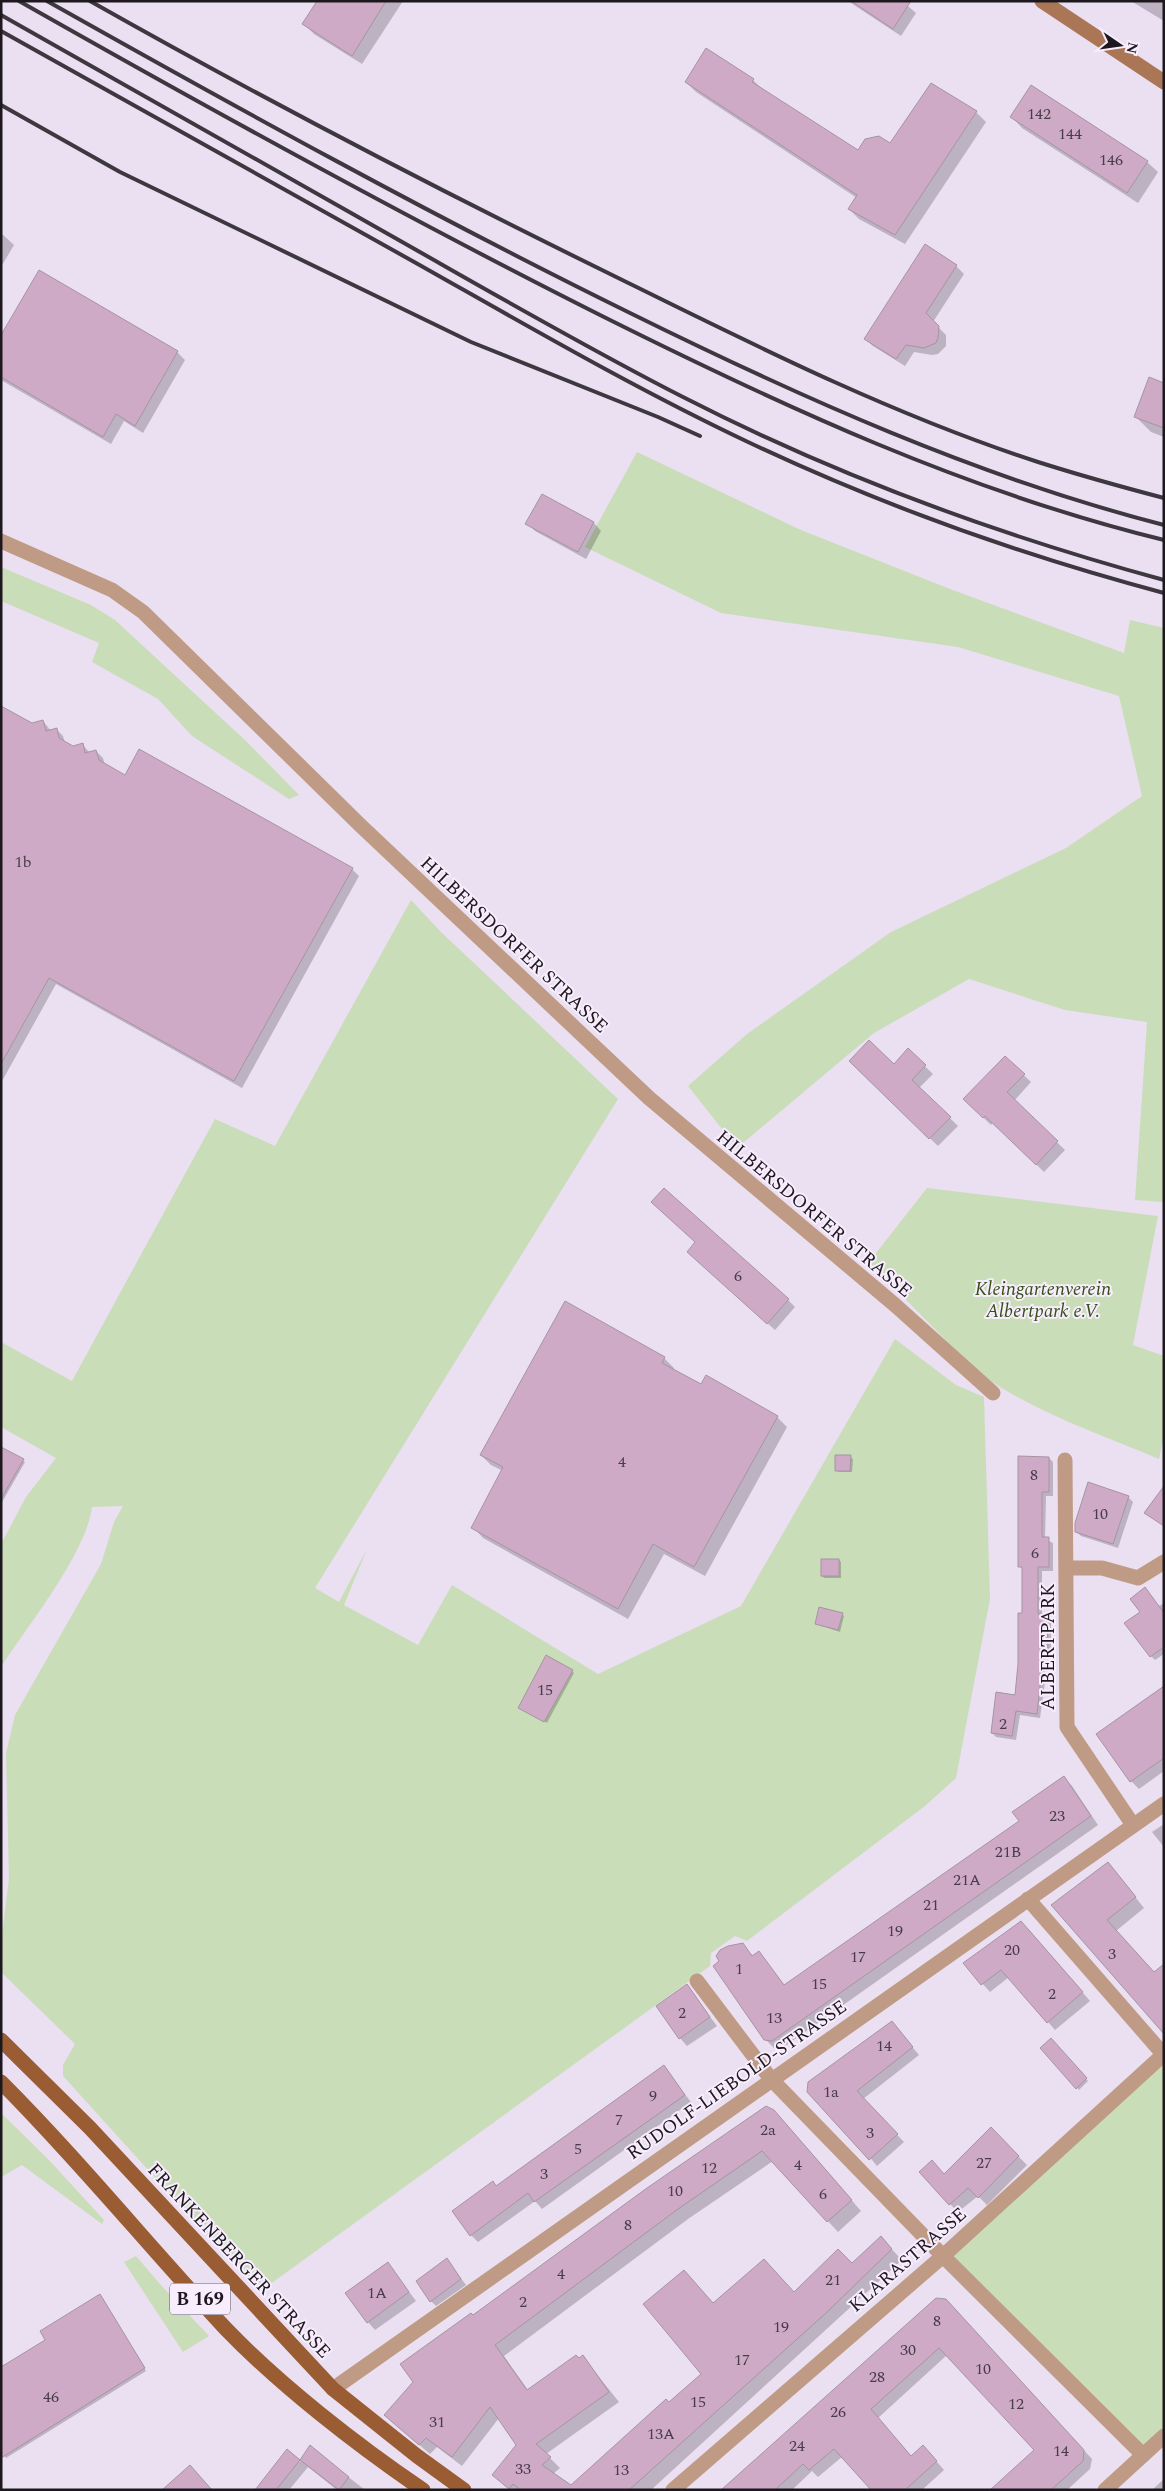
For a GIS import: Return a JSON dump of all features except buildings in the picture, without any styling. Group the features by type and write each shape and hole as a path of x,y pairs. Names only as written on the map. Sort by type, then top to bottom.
{"main road":[{"path":"1042,1 1164,82"},
{"name":"FRANKENBERGER STRASSE","path":"1,2040 90,2128 333,2389 417,2456 464,2490"},
{"name":"B 169","path":"1,2082 43,2124 227,2330 300,2397 423,2490"}],"street":[{"name":"HILBERSDORFER STRASSE","path":"1,542 112,590 143,612 360,824 649,1098 895,1306 993,1393"},
{"name":"ALBERTPARK","path":"1065,1460 1067,1727 1133,1825"},
{"name":"ALBERTPARK","path":"1067,1568 1102,1568 1138,1578 1164,1562"},
{"name":"RUDOLF-LIEBOLD-STRASSE","path":"333,2389 1164,1804"},
{"path":"1028,1899 1164,2054"},
{"path":"697,1981 771,2079 943,2256 1143,2455"},
{"name":"KLARASTRASSE","path":"673,2490 943,2256 1164,2054"},
{"path":"1105,2490 1164,2436"}],"green space":[{"path":"637,452 801,530 950,589 1124,653 1130,620 1164,628 1164,1202 1135,1200 1147,1022 1065,1010 969,979 874,1033 737,1148 688,1086 747,1034 891,932 1066,848 1142,796 1119,696 958,647 721,613 585,547"},
{"path":"1,567 91,605 115,620 246,741 299,795 289,799 192,736 158,699 92,662 99,643 1,601"},
{"path":"411,900 441,932 618,1099 315,1588 339,1602 367,1549 344,1605 418,1645 452,1585 598,1674 741,1606 895,1339 956,1385 984,1397 990,1599 956,1778 925,1806 747,1941 735,1936 711,1953 710,1966 262,2290 208,2236 63,2076 63,2065 75,2044 1,1972 1,1943 9,1878 6,1753 15,1715 101,1564 114,1522 123,1506 92,1507 79,1546 68,1567 1,1667 1,1544 26,1497 56,1458 1,1427 1,1342 72,1381 215,1119 275,1146"},
{"name":"Kleingartenverein Albertpark e.V.","path":"927,1188 1158,1216 1133,1345 1164,1356 1164,1435 1159,1459 1042,1410 976,1371 869,1262"},
{"path":"1164,2062 1164,2429 1144,2447 950,2256"},
{"path":"1,2113 49,2160 104,2220 102,2224 22,2165 1,2177"},
{"path":"136,2256 209,2336 183,2352 124,2262"}],"railway":[{"path":"19,1 382,202 528,279 738,382 807,414 947,472 1091,520 1164,540"},
{"path":"47,1 263,121 481,238 693,344 824,404 958,459 1094,506 1164,525"},
{"path":"90,1 408,173 817,374 982,443 1053,467 1164,498"},
{"path":"1,15 569,336 741,426 859,478 979,523 1040,544 1164,580"},
{"path":"1,31 580,356 748,442 849,487 952,527 1057,562 1164,593"},
{"path":"1,105 120,172 471,342 658,417 700,436"}]}
